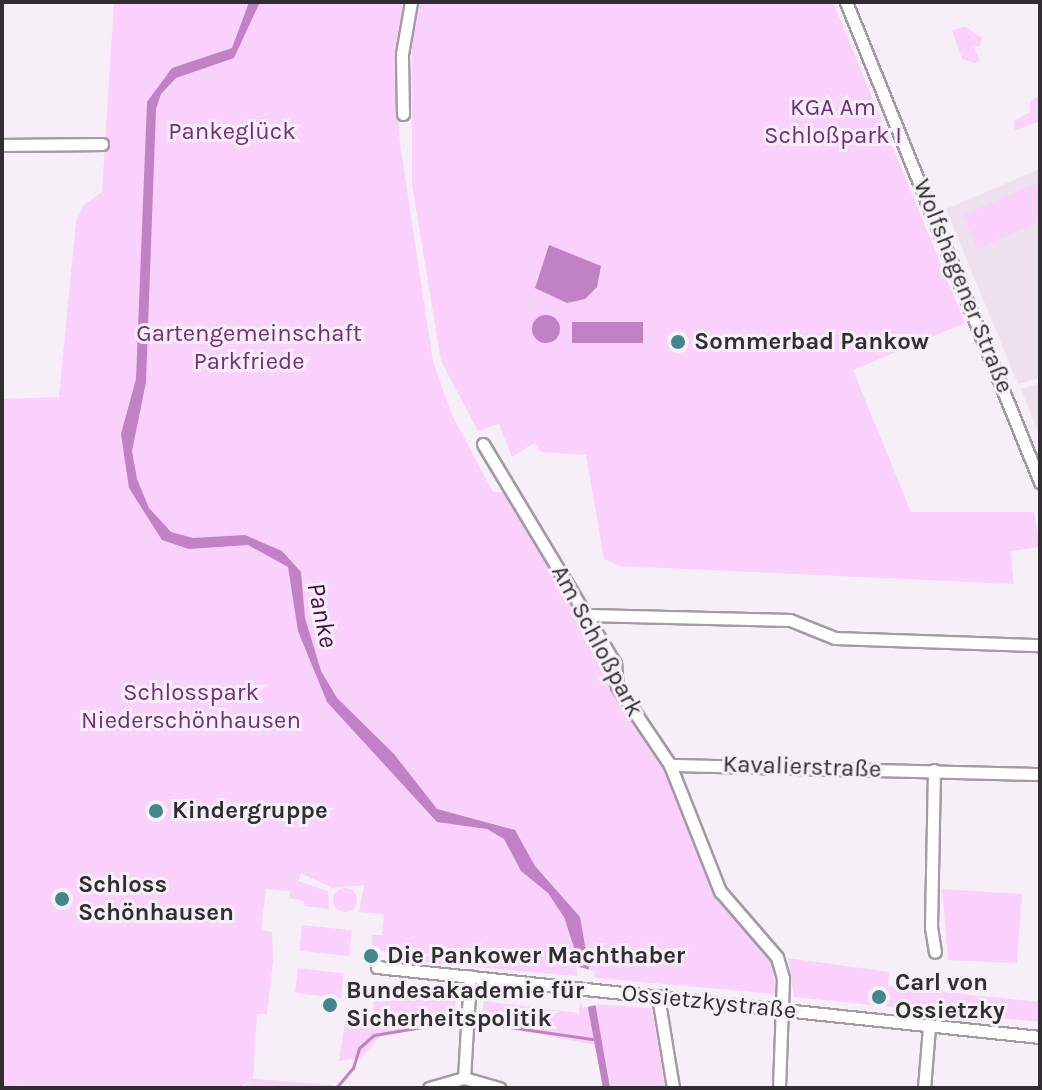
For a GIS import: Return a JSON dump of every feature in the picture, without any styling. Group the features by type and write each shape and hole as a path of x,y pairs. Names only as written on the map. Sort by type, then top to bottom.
{"street":[{"path":"403,114 402,54 411,2"},
{"name":"Wolfshagener Straße","path":"846,2 1040,482"},
{"path":"2,145 102,144"},
{"name":"Am Schloßpark","path":"483,444 588,615 615,664 617,686 670,765 720,891 778,960 781,1010 779,1088"},
{"path":"588,615 790,620 835,638 1040,645"},
{"name":"Kavalierstraße","path":"670,765 1040,774"},
{"path":"934,770 931,927 935,952"},
{"name":"Ossietzkystraße","path":"377,967 1040,1037"},
{"path":"464,1078 470,976"},
{"path":"658,996 673,1088"},
{"path":"924,1088 929,1027"},
{"path":"429,1088 464,1078 500,1088"}],"shaded area":[{"path":"249,2 260,2 234,58 176,78 161,94 156,109 146,382 132,451 137,479 149,508 171,532 193,538 245,535 282,551 301,572 305,618 321,671 337,698 394,754 437,809 515,830 535,866 580,917 610,1088 603,1088 580,966 564,917 548,893 521,871 504,839 487,829 437,822 327,702 298,631 288,567 248,545 189,549 162,540 129,488 121,434 136,379 147,102 172,68 232,48"},
{"path":"1040,169 1040,378 1018,384 946,209"},
{"path":"549,245 601,266 597,287 585,299 567,303 535,288"},
{"path":"546,315 556,319 560,329 556,339 546,343 536,339 532,329 536,319"},
{"path":"572,322 643,322 643,343 572,343"},
{"path":"1040,383 1040,437 1021,389"}],"green space":[{"name":"Schlosspark Niederschönhausen","path":"114,2 403,2 395,68 400,143 433,362 452,415 493,492 506,492 607,662 614,690 665,768 714,892 771,958 776,994 387,959 387,952 371,948 372,935 382,935 384,914 359,912 364,885 332,888 301,873 298,881 328,891 329,909 304,906 304,901 290,898 290,891 266,889 261,930 272,932 273,961 267,1014 257,1014 253,1079 332,1085 329,1088 242,1088 252,1080 238,1088 2,1088 2,399 59,397 76,221 84,205 102,192"},
{"name":"Sommerbad Pankow","path":"419,2 833,2 965,323 853,370 911,512 1034,512 1040,547 1010,551 1014,584 619,566 604,559 586,455 541,452 534,443 512,457 499,424 478,431 441,361 412,185 412,46"},
{"path":"966,27 982,38 980,46 973,46 980,60 974,63 962,59 952,30"},
{"path":"1040,94 1040,121 1015,130 1014,121 1030,112 1030,102"},
{"path":"1040,181 1040,222 977,249 963,215"},
{"path":"345,888 354,891 357,900 354,909 345,912 336,909 333,900 336,891"},
{"path":"942,889 1022,894 1017,963 948,960"},
{"path":"302,925 352,930 349,956 299,951"},
{"path":"788,958 889,972 888,986 1040,1002 1040,1022 794,997"},
{"path":"298,968 344,974 341,998 295,993"},
{"path":"386,992 456,998 453,1025 392,1031 382,1035 360,1058 339,1061 345,1022 372,1019 374,1001 385,1002"},
{"path":"484,1001 579,1013 580,1003 652,1008 665,1088 610,1088 601,1046 480,1023"}],"pier":[{"path":"576,966 594,971 597,1005 582,1008"}],"waterway":[{"path":"490,1023 497,1025"},
{"path":"336,1088 353,1068 359,1048 374,1035 434,1025"},
{"path":"502,1026 592,1039"}],"place":[{"name":"Sommerbad Pankow","path":"678,342"},
{"name":"Kindergruppe","path":"156,811"},
{"name":"Schloss Schönhausen","path":"62,899"},
{"name":"Die Pankower Machthaber","path":"371,956"},
{"name":"Carl von Ossietzky","path":"879,997"},
{"name":"Bundesakademie für Sicherheitspolitik","path":"330,1005"}],"park label":[{"name":"KGA Am Schloßpark I","path":"833,122"},
{"name":"Pankeglück","path":"232,132"},
{"name":"Gartengemeinschaft Parkfriede","path":"249,348"}],"water label":[{"name":"Panke","path":"322,615"}]}
